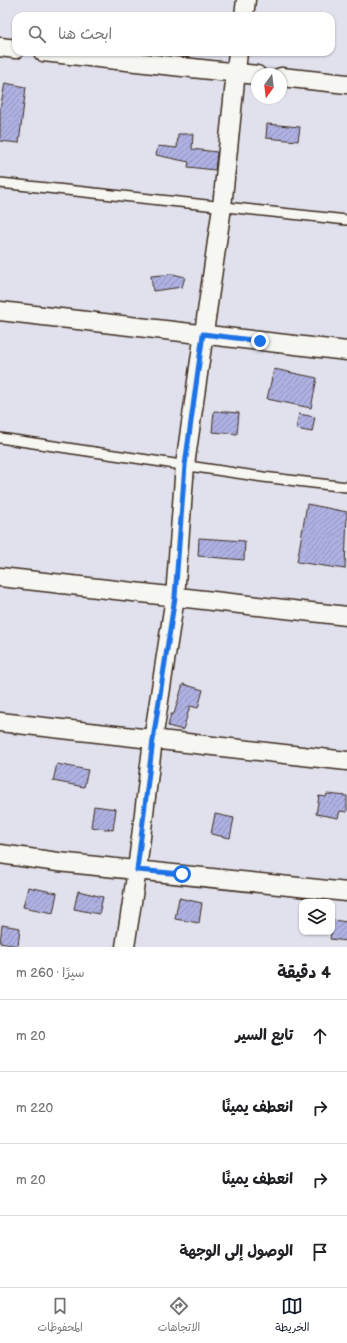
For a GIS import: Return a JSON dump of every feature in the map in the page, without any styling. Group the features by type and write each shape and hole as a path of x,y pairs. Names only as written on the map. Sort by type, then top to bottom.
{"street":[{"path":"244,12 246,0"},
{"path":"0,47 12,48"},
{"path":"81,56 251,74"},
{"path":"125,947 137,870 153,740 175,597 185,465 222,207 237,56"},
{"path":"287,78 347,84"},
{"path":"0,311 347,351"},
{"path":"0,577 347,616"},
{"path":"0,722 347,761"},
{"path":"0,854 347,892"}],"lane":[{"path":"0,183 347,220"},
{"path":"0,438 263,477 347,487"}],"building":[{"path":"5,83 26,87 19,143 0,141 0,109"},
{"path":"267,124 300,127 298,141 266,138"},
{"path":"178,134 193,134 192,149 217,152 215,170 188,167 189,162 156,155 158,146 177,148"},
{"path":"173,274 185,277 182,287 153,291 151,276"},
{"path":"274,369 317,378 311,408 267,399"},
{"path":"214,411 239,413 237,434 212,432"},
{"path":"299,414 315,417 312,432 296,429"},
{"path":"307,504 347,512 345,569 297,562"},
{"path":"199,538 245,541 244,560 198,556"},
{"path":"183,684 203,690 198,708 190,706 183,730 168,726 171,714 174,714"},
{"path":"57,764 88,770 84,787 53,781"},
{"path":"327,794 347,796 347,812 340,811 338,818 316,814 319,796 326,797"},
{"path":"94,806 116,809 113,830 91,827"},
{"path":"215,814 234,818 230,838 211,834"},
{"path":"28,887 57,893 53,913 23,907"},
{"path":"78,891 103,897 99,914 74,909"},
{"path":"179,898 202,903 199,923 175,919"},
{"path":"335,920 347,922 347,941 330,939 331,935 335,935"},
{"path":"2,925 20,928 18,946 0,943"}],"route":[{"path":"182,874 137,870 153,740 175,597 185,465 203,334 260,341"}]}
